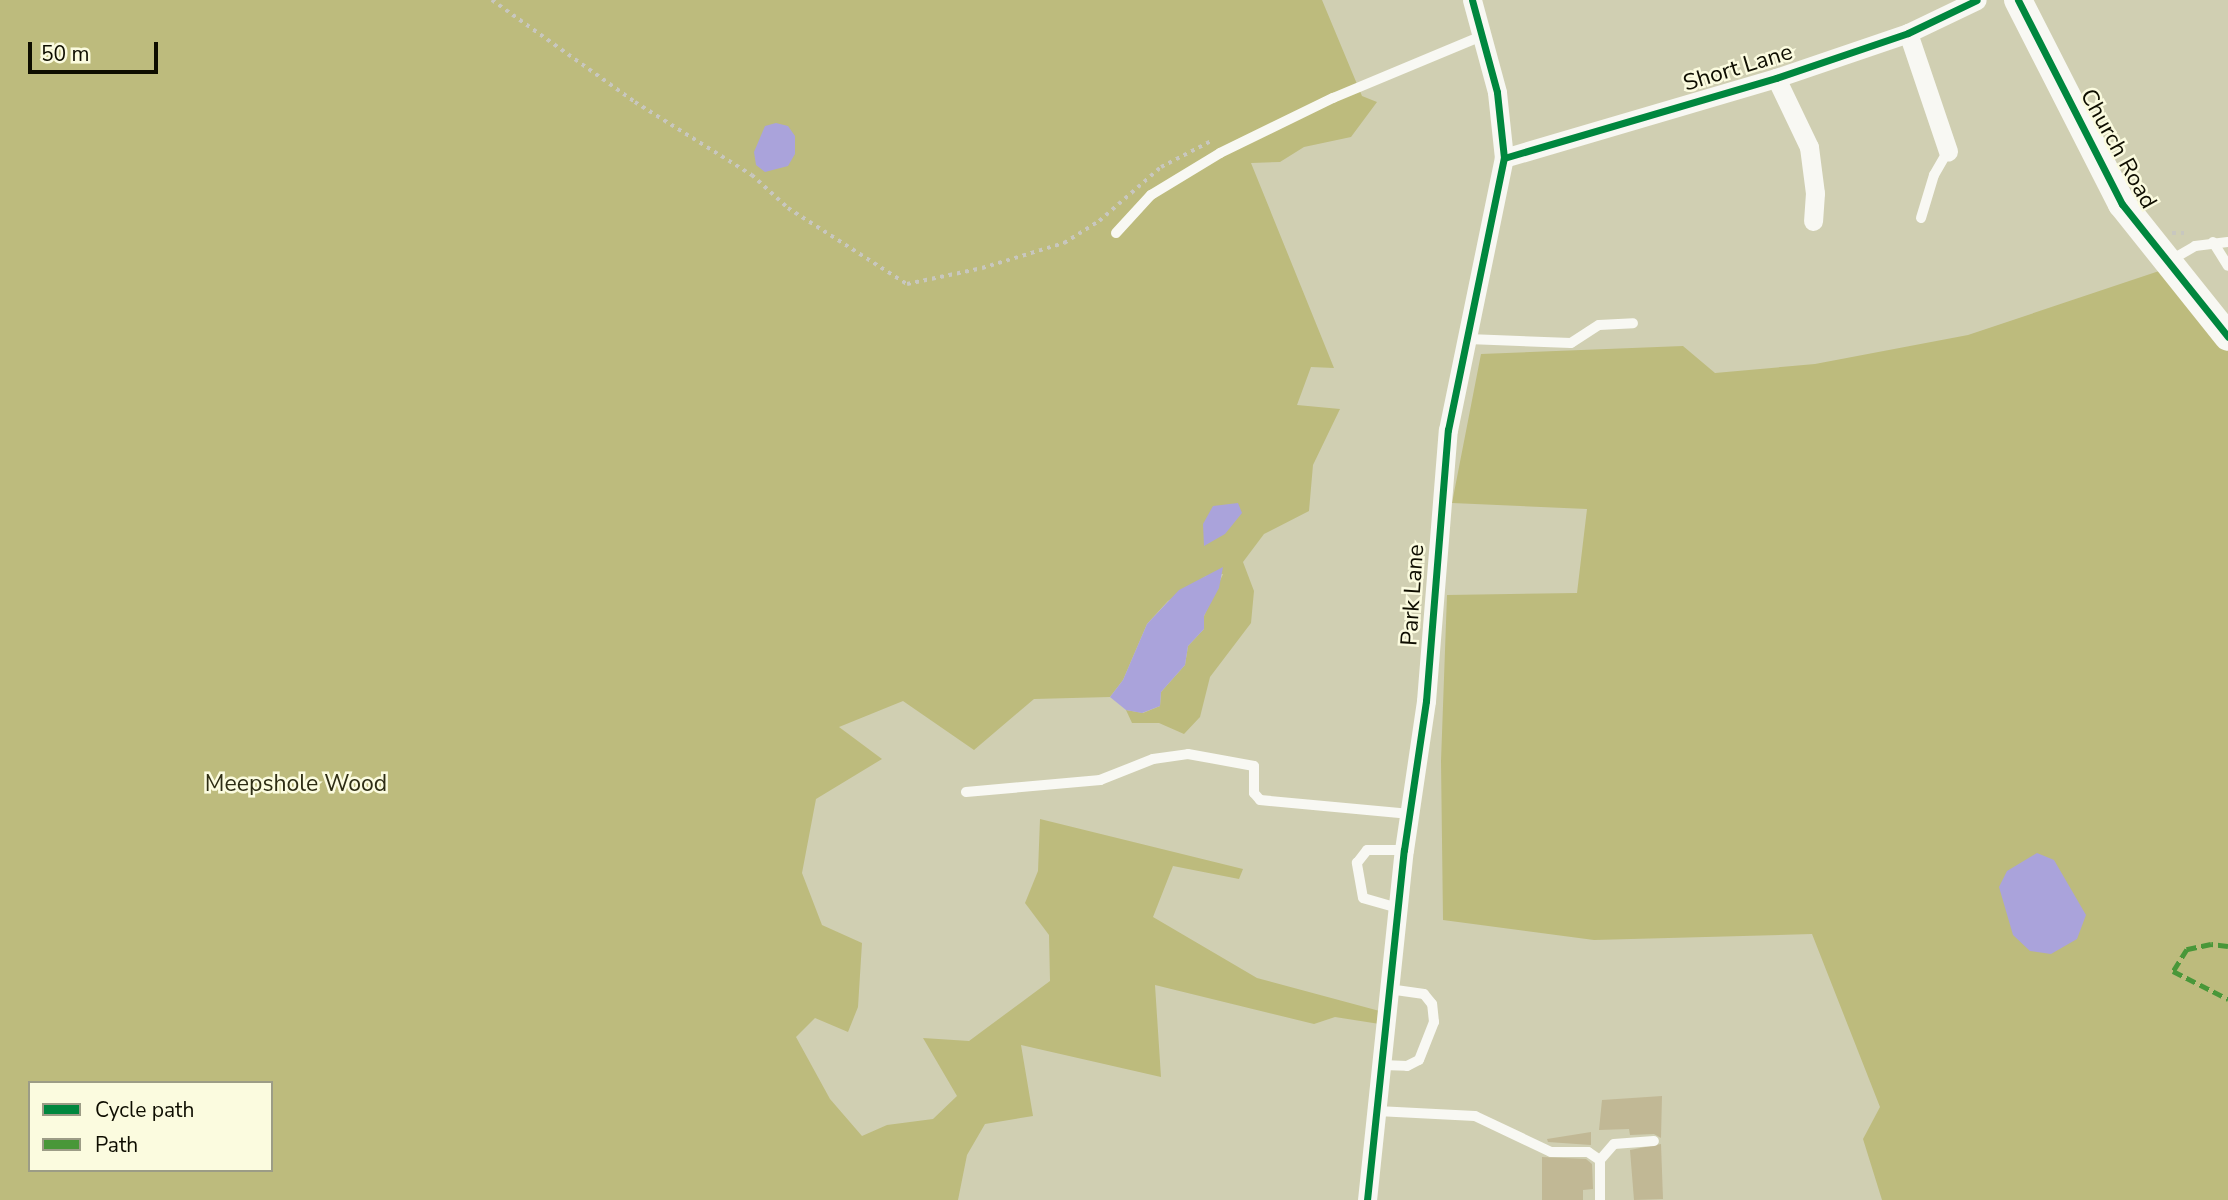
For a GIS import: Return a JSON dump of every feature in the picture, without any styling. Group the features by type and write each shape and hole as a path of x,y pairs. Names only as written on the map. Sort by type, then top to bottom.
{"street":[{"name":"Park Lane","path":"1367,1200 1404,850 1426,701 1440,499 1504,158 1497,92 1484,35 1472,0"},
{"name":"Short Lane","path":"1504,158 1776,78 1908,33 1977,0"},
{"name":"Church Road","path":"2018,0 2122,204 2228,337"},
{"path":"1908,33 1948,151"},
{"path":"1776,78 1808,147 1815,192 1813,221"}],"lane":[{"path":"1116,233 1151,195 1220,153 1333,98 1484,35"},
{"path":"1921,218 1937,168 1948,151"},
{"path":"2213,242 2228,266"},
{"path":"2167,262 2195,246 2228,242"},
{"path":"1468,339 1571,343 1599,325 1633,323"},
{"path":"966,792 1100,780 1153,759 1188,754 1254,766 1254,793 1260,800 1410,814"},
{"path":"1398,908 1363,898 1357,863 1367,850 1404,850"},
{"path":"1382,1065 1407,1066 1419,1060 1434,1022 1432,1004 1424,994 1390,989"},
{"path":"1377,1111 1475,1116 1551,1152 1588,1152 1600,1160"},
{"path":"1600,1200 1600,1160 1614,1144 1654,1141"}],"path":[{"path":"492,0 635,102 752,175 789,208 907,284 982,268 1064,243 1099,221 1161,167 1224,136"},
{"path":"2141,231 2191,234"}],"green space":[{"name":"Meepshole Wood","path":"0,0 1322,0 1362,96 1377,102 1351,137 1304,147 1280,162 1251,163 1334,368 1311,367 1297,405 1340,409 1313,465 1309,511 1264,534 1243,562 1254,591 1251,623 1210,677 1200,717 1184,734 1159,723 1132,723 1126,710 1143,713 1160,706 1161,692 1185,665 1188,646 1204,629 1204,616 1223,574 1206,576 1168,601 1147,624 1123,680 1110,697 1034,699 974,750 903,701 839,727 882,759 816,799 802,873 822,925 862,943 858,1007 848,1032 815,1018 796,1037 830,1099 862,1136 887,1125 933,1119 957,1096 923,1038 969,1041 1050,981 1049,935 1025,903 1038,871 1040,819 1243,869 1239,879 1173,866 1153,917 1257,978 1387,1013 1386,1025 1335,1017 1314,1024 1155,985 1161,1077 1021,1045 1033,1116 985,1124 967,1155 958,1200 0,1200"},
{"path":"2183,263 2228,321 2228,1200 1882,1200 1863,1139 1880,1107 1812,934 1594,940 1443,920 1441,761 1447,595 1577,593 1587,509 1452,503 1481,354 1683,346 1715,373 1815,364 1968,335"}],"shaded area":[{"path":"776,123 788,126 795,136 795,154 788,166 765,172 756,165 754,152 765,126"},
{"path":"1238,503 1242,513 1225,534 1204,546 1203,524 1213,506"},
{"path":"1223,567 1219,588 1204,616 1204,629 1188,646 1185,665 1161,692 1160,706 1142,713 1126,710 1110,697 1123,680 1147,624 1179,590"},
{"path":"2037,853 2054,860 2086,915 2077,939 2051,954 2030,951 2013,935 1999,887 2007,871"}],"building":[{"path":"1662,1096 1661,1138 1654,1134 1630,1135 1629,1129 1599,1130 1602,1100"},
{"path":"1591,1132 1591,1145 1548,1142 1547,1139"},
{"path":"1661,1144 1663,1199 1634,1200 1630,1150"},
{"path":"1542,1157 1586,1159 1592,1164 1593,1189 1583,1190 1583,1200 1542,1200"}],"marked path":[{"path":"2228,946 2211,944 2187,949 2173,971 2228,999"}],"cycle path":[{"path":"1367,1200 1404,850 1426,701 1448,430 1504,158 1497,92 1472,0"},
{"path":"1504,158 1776,78 1908,33 1977,0"},
{"path":"2018,0 2122,204 2228,337"}]}
